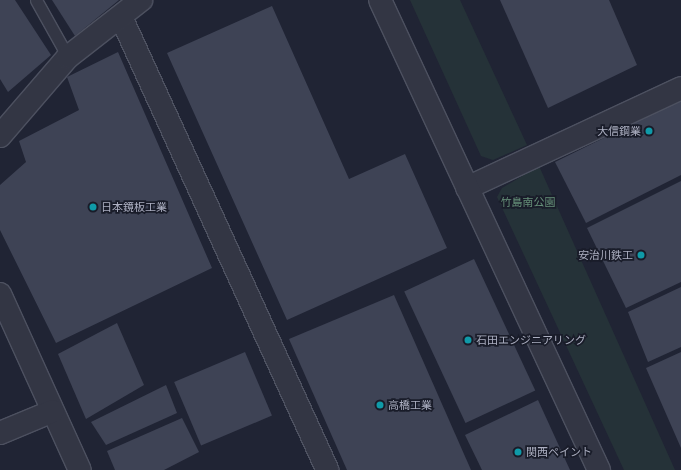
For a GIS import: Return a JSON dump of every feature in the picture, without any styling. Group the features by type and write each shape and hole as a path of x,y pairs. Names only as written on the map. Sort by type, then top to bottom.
{"street":[{"path":"0,136 68,57 141,0"},
{"path":"380,0 599,470"},
{"path":"121,17 327,470"},
{"path":"467,188 681,88"},
{"path":"0,294 80,470"},
{"path":"0,434 53,411"}],"lane":[{"path":"36,0 68,57"}],"green space":[{"path":"410,0 460,0 527,145 493,160 481,156"},
{"name":"竹島南公園","path":"539,166 675,470 624,470 497,197 502,188"}],"building":[{"path":"0,0 15,0 51,55 8,92 0,79"},
{"path":"52,0 119,0 75,36"},
{"path":"500,0 609,0 637,65 548,108"},
{"path":"272,6 349,179 405,154 447,248 287,320 167,53"},
{"name":"日本鏡板工業","path":"118,52 212,268 56,343 0,230 0,185 26,162 19,141 79,110 67,77"},
{"name":"大信鋼業","path":"681,100 681,175 586,223 555,162"},
{"name":"安治川鉄工","path":"681,181 681,282 626,308 587,228"},
{"name":"石田エンジニアリング","path":"474,259 535,390 465,423 404,292"},
{"path":"681,287 681,347 648,362 628,312"},
{"name":"高橋工業","path":"394,295 471,470 347,470 289,339"},
{"path":"117,323 144,385 86,419 58,354"},
{"path":"245,352 272,416 201,446 174,382"},
{"path":"681,352 681,448 646,368"},
{"path":"166,385 177,413 106,445 91,422"},
{"name":"関西ペイント","path":"538,400 570,470 482,470 465,435"},
{"path":"182,418 199,452 164,470 115,470 107,451"}],"place":[{"name":"大信鋼業","path":"649,131"},
{"name":"日本鏡板工業","path":"93,207"},
{"name":"安治川鉄工","path":"641,255"},
{"name":"石田エンジニアリング","path":"468,340"},
{"name":"高橋工業","path":"380,405"},
{"name":"関西ペイント","path":"518,452"}]}
